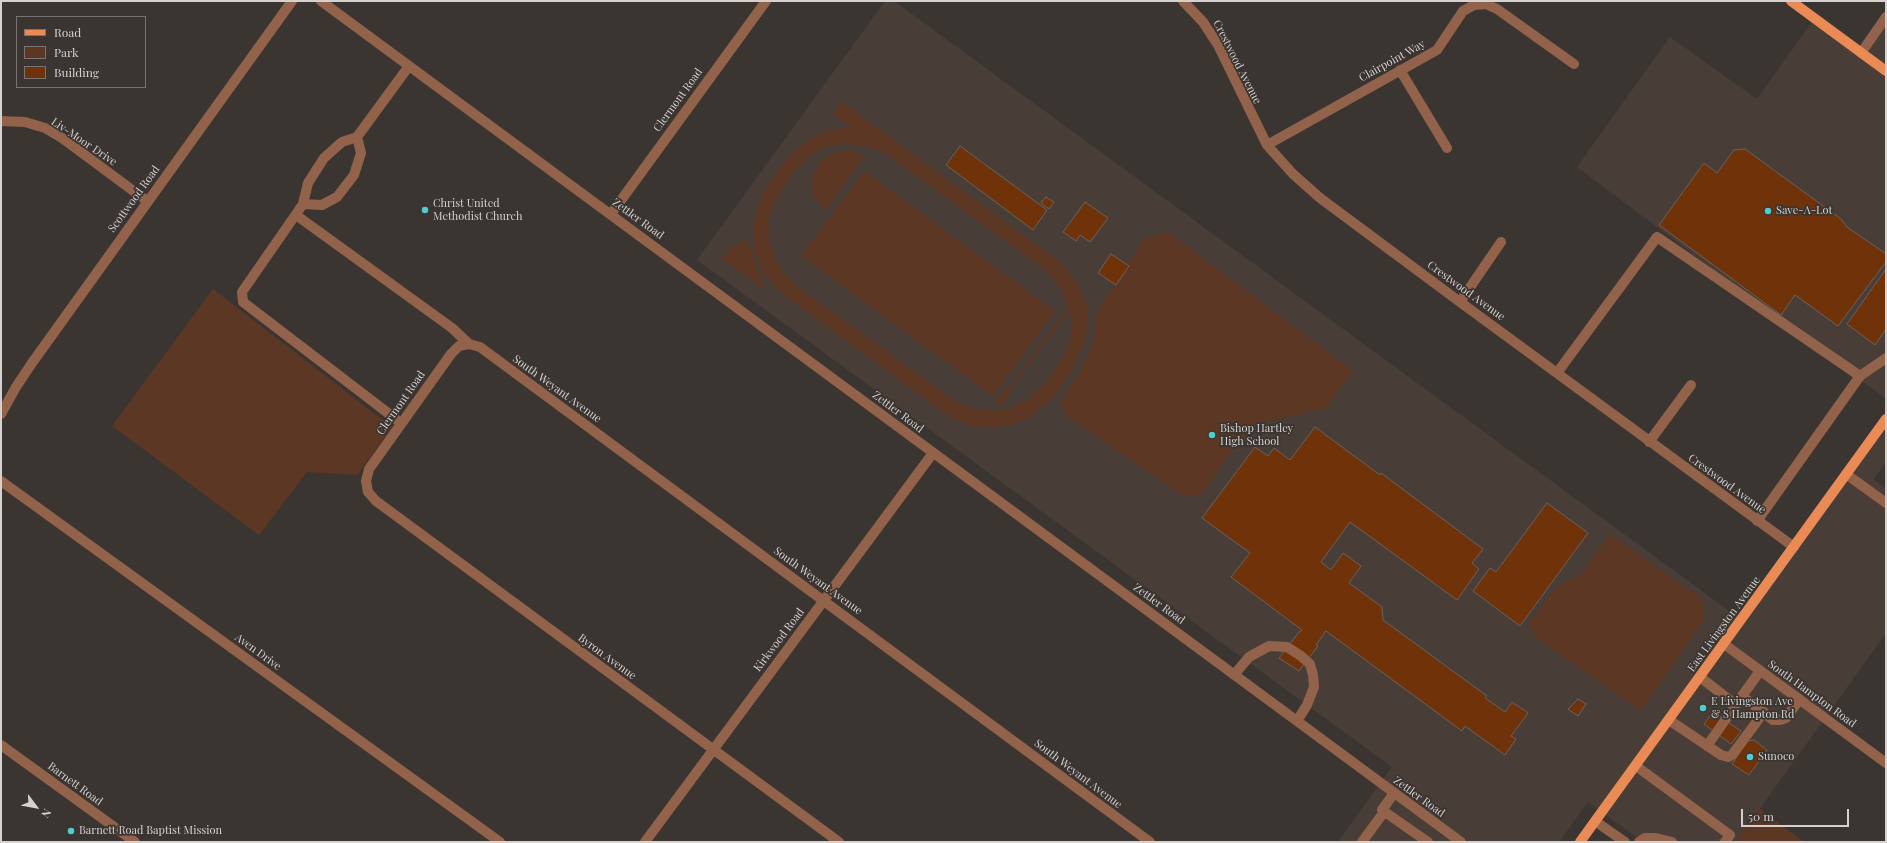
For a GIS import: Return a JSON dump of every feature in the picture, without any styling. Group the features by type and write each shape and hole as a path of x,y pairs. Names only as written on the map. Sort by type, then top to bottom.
{"main road":[{"path":"1791,1 1886,72"},
{"name":"East Livingston Avenue","path":"1580,842 1886,419"}],"street":[{"name":"Scottwood Road","path":"1,414 16,387 32,363 292,1"},
{"name":"Zettler Road","path":"321,1 1461,842"},
{"name":"Clermont Road","path":"611,214 766,1"},
{"name":"Crestwood Avenue","path":"1183,1 1203,22 1218,45 1267,145 1293,174 1320,198 1794,548"},
{"name":"Clairpoint Way","path":"1267,145 1437,50 1463,11 1474,5 1486,4 1497,9 1574,64"},
{"path":"1861,52 1886,17"},
{"path":"402,423 243,302 242,292 303,204 308,183 324,158 342,142 357,137 409,66"},
{"path":"1400,70 1447,148"},
{"name":"Liv-Moor Drive","path":"1,121 25,122 45,128 62,138 147,201"},
{"path":"303,204 322,205 337,197 354,175 361,153 357,137"},
{"name":"South Weyant Avenue","path":"296,215 452,328 469,344 480,347 1150,842"},
{"path":"1557,373 1656,237 1860,376"},
{"path":"1460,302 1502,242"},
{"name":"Clermont Road","path":"366,486 370,469 451,354 459,346 469,344"},
{"path":"1757,521 1860,376 1886,358"},
{"path":"1649,442 1690,385"},
{"name":"Kirkwood Road","path":"645,842 933,453"},
{"path":"1846,474 1886,503"},
{"name":"Aven Drive","path":"1,481 500,842"},
{"name":"Byron Avenue","path":"366,486 368,492 376,501 839,842"},
{"name":"South Hampton Road","path":"1724,644 1760,672 1886,763"},
{"path":"1234,675 1249,657 1269,646 1287,647 1301,656 1310,664 1314,687 1307,705 1297,721"},
{"path":"1707,746 1760,672"},
{"path":"1700,677 1739,701 1764,712 1773,720 1786,718 1799,700"},
{"path":"1668,720 1721,756 1728,757 1732,755 1764,712"},
{"name":"Barnett Road","path":"1,745 135,842"},
{"path":"1636,766 1730,835 1725,842"},
{"path":"1362,842 1384,812 1382,810 1394,793"},
{"path":"1384,812 1428,842"},
{"path":"1596,821 1625,842"},
{"path":"1639,842 1645,838 1672,842"}],"shaded area":[{"name":"Bishop Hartley High School","path":"885,1 894,1 1728,610 1743,617 1886,423 1886,463 1873,479 1886,489 1886,633 1736,842 1643,842 1588,802 1559,842 1338,842 1392,767 697,260"},
{"path":"1814,19 1864,54 1886,23 1886,399 1577,167 1670,37 1757,99"}],"green space":[{"path":"842,102 1059,261 1073,276 1080,288 1087,309 1088,325 1083,346 1074,367 1058,391 1047,403 1028,418 1014,424 992,428 971,426 951,418 789,299 777,289 763,272 755,253 753,238 755,216 760,200 768,185 782,165 801,145 824,131 851,127 833,114","holes":["842,144 867,146 885,153 1042,268 1054,279 1068,306 1008,389 1006,387 995,402 1001,406 1012,391 1010,390 1069,310 1072,327 1071,336 1064,355 1050,377 1028,399 1012,408 992,411 972,408 955,401 798,287 783,272 774,257 769,237 768,220 776,200 792,174 810,156 825,147"]},
{"path":"845,150 853,151 864,157 825,211 814,197 812,190 813,174 817,166 828,155"},
{"path":"864,171 1055,311 993,396 801,256"},
{"path":"1168,232 1353,371 1326,408 1258,424 1236,444 1202,494 1185,497 1065,415 1061,400 1081,370 1091,348 1095,330 1096,312 1131,260 1143,239"},
{"path":"747,240 761,278 765,284 760,288 755,282 721,258 731,247"},
{"path":"213,289 392,427 357,475 307,472 259,535 112,426"},
{"path":"1610,534 1702,599 1705,618 1641,711 1535,637 1529,623 1556,587 1581,574"},
{"path":"1759,808 1804,842 1736,842"}],"building":[{"path":"960,146 1047,210 1033,230 946,165"},
{"path":"1745,149 1841,219 1847,227 1886,254 1886,262 1838,326 1795,295 1781,315 1659,225 1704,163 1717,173 1734,150"},
{"path":"1046,197 1054,202 1049,209 1041,203"},
{"path":"1085,202 1108,218 1090,242 1080,235 1076,241 1063,232"},
{"path":"1111,254 1129,266 1116,285 1098,273"},
{"path":"1886,269 1886,329 1875,345 1847,324"},
{"path":"1315,427 1380,475 1381,473 1483,549 1472,563 1479,569 1457,600 1350,522 1321,562 1331,570 1343,553 1361,566 1349,583 1382,607 1383,620 1487,696 1485,698 1505,712 1512,702 1528,713 1511,736 1516,739 1505,755 1465,726 1462,731 1326,631 1316,645 1318,646 1299,671 1279,658 1302,630 1231,577 1250,553 1202,518 1255,447 1268,456 1274,448 1290,460"},
{"path":"1547,503 1588,533 1520,626 1473,591 1490,568 1496,572"},
{"path":"1578,699 1586,704 1578,716 1568,709"},
{"name":"Sunoco","path":"1713,712 1741,731 1731,744 1704,724"},
{"name":"Sunoco","path":"1754,740 1767,750 1749,775 1732,764 1748,741"}],"place":[{"name":"Christ United Methodist Church","path":"425,210"},
{"name":"Save-A-Lot","path":"1768,211"},
{"name":"Bishop Hartley High School","path":"1212,435"},
{"name":"E Livingston Ave & S Hampton Rd","path":"1703,708"},
{"name":"Sunoco","path":"1750,757"},
{"name":"Barnett Road Baptist Mission","path":"71,831"}]}
